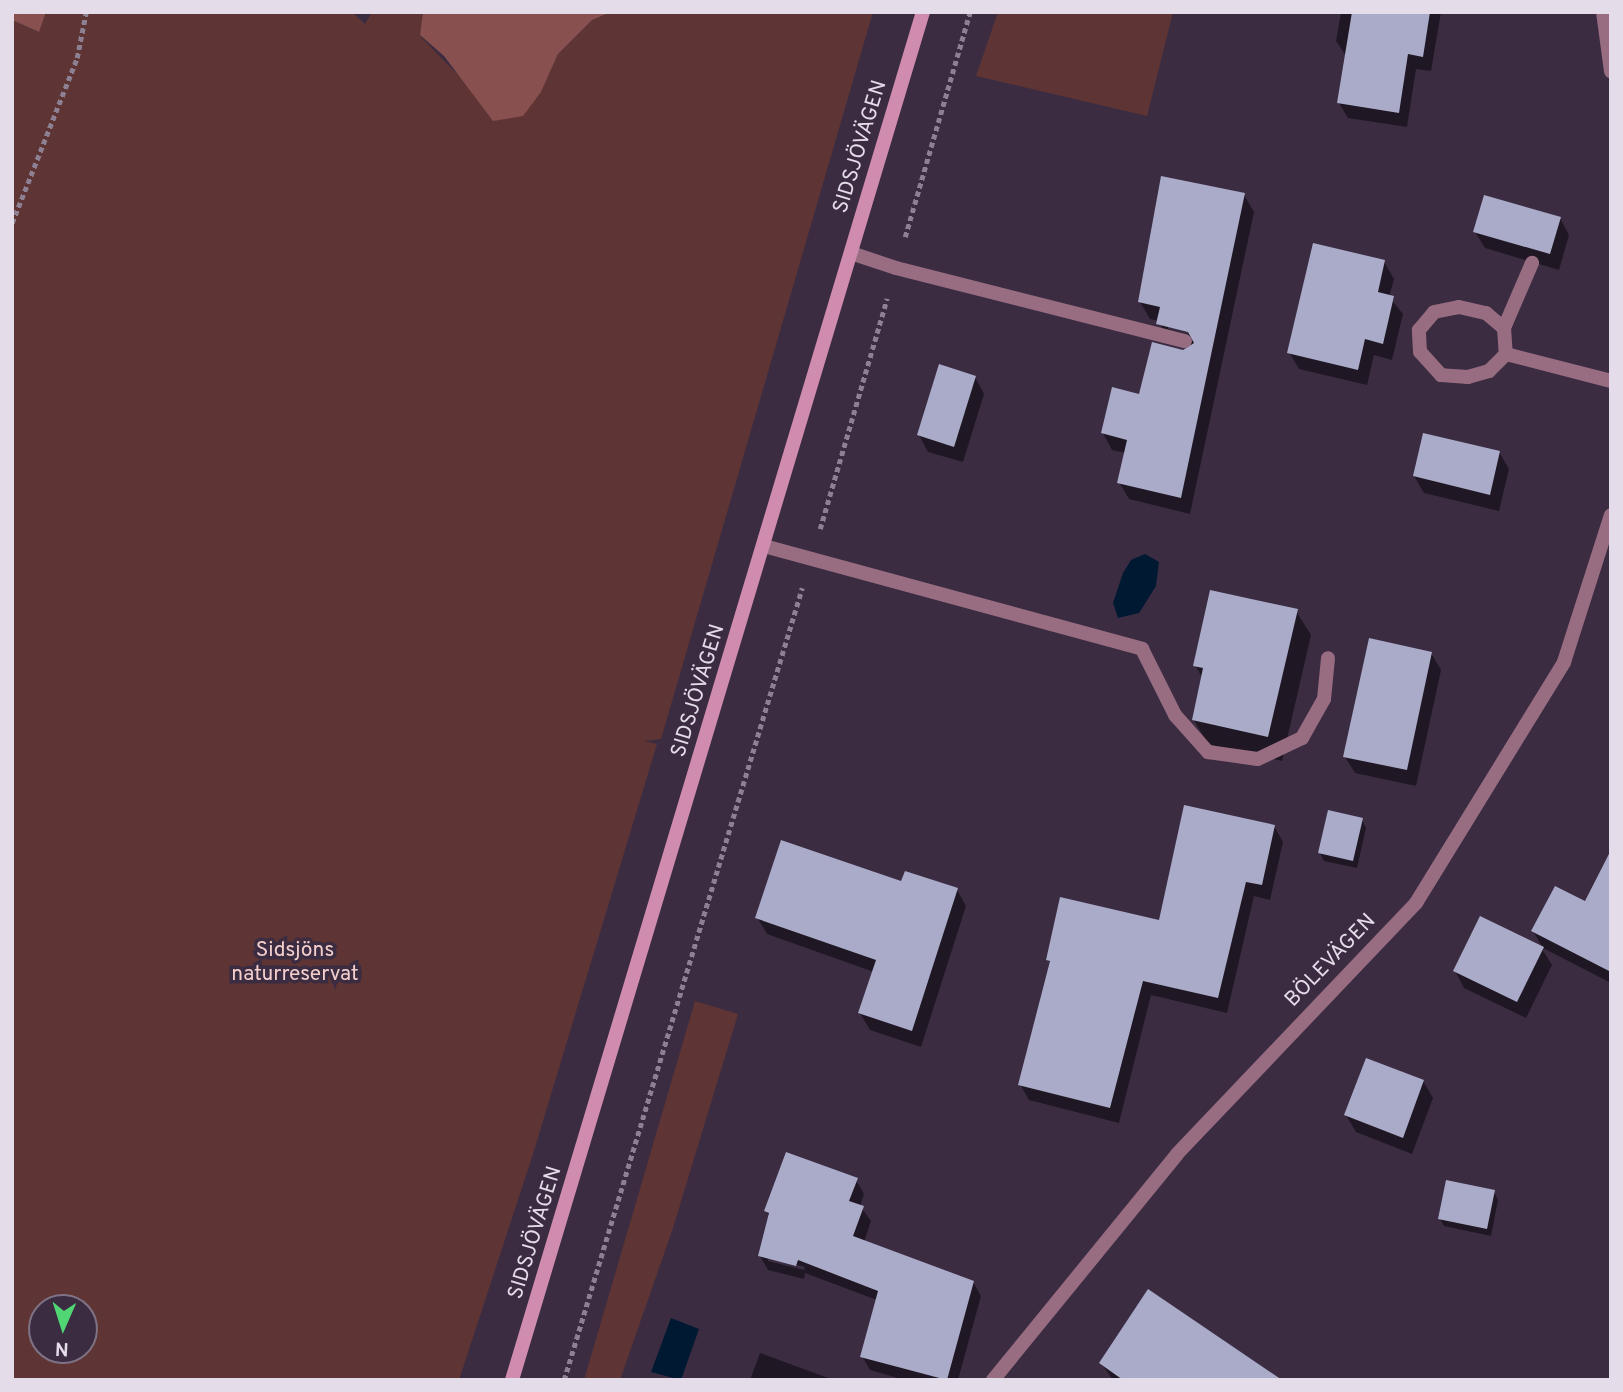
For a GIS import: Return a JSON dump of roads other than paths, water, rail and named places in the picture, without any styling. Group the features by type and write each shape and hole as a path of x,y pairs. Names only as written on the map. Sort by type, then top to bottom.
{"main road":[{"name":"SIDSJÖVÄGEN","path":"512,1380 923,12"}],"street":[{"path":"1603,12 1611,71"},
{"path":"851,253 896,268 1185,341"},
{"path":"1504,328 1486,313 1459,307 1434,312 1419,330 1420,352 1441,375 1468,377 1489,371 1506,354 1504,328 1532,262"},
{"path":"1506,354 1611,381"},
{"name":"BÖLEVÄGEN","path":"992,1380 1177,1154 1416,903 1564,662 1611,515"},
{"path":"764,546 1142,649 1175,715 1208,752 1258,759 1302,738 1324,699 1328,658"}],"water":[{"path":"1145,554 1159,562 1156,586 1139,613 1118,618 1113,603 1123,573 1131,560"},
{"path":"671,1318 699,1329 681,1380 651,1372"}],"park label":[{"name":"Sidsjöns naturreservat","path":"295,963"}]}
